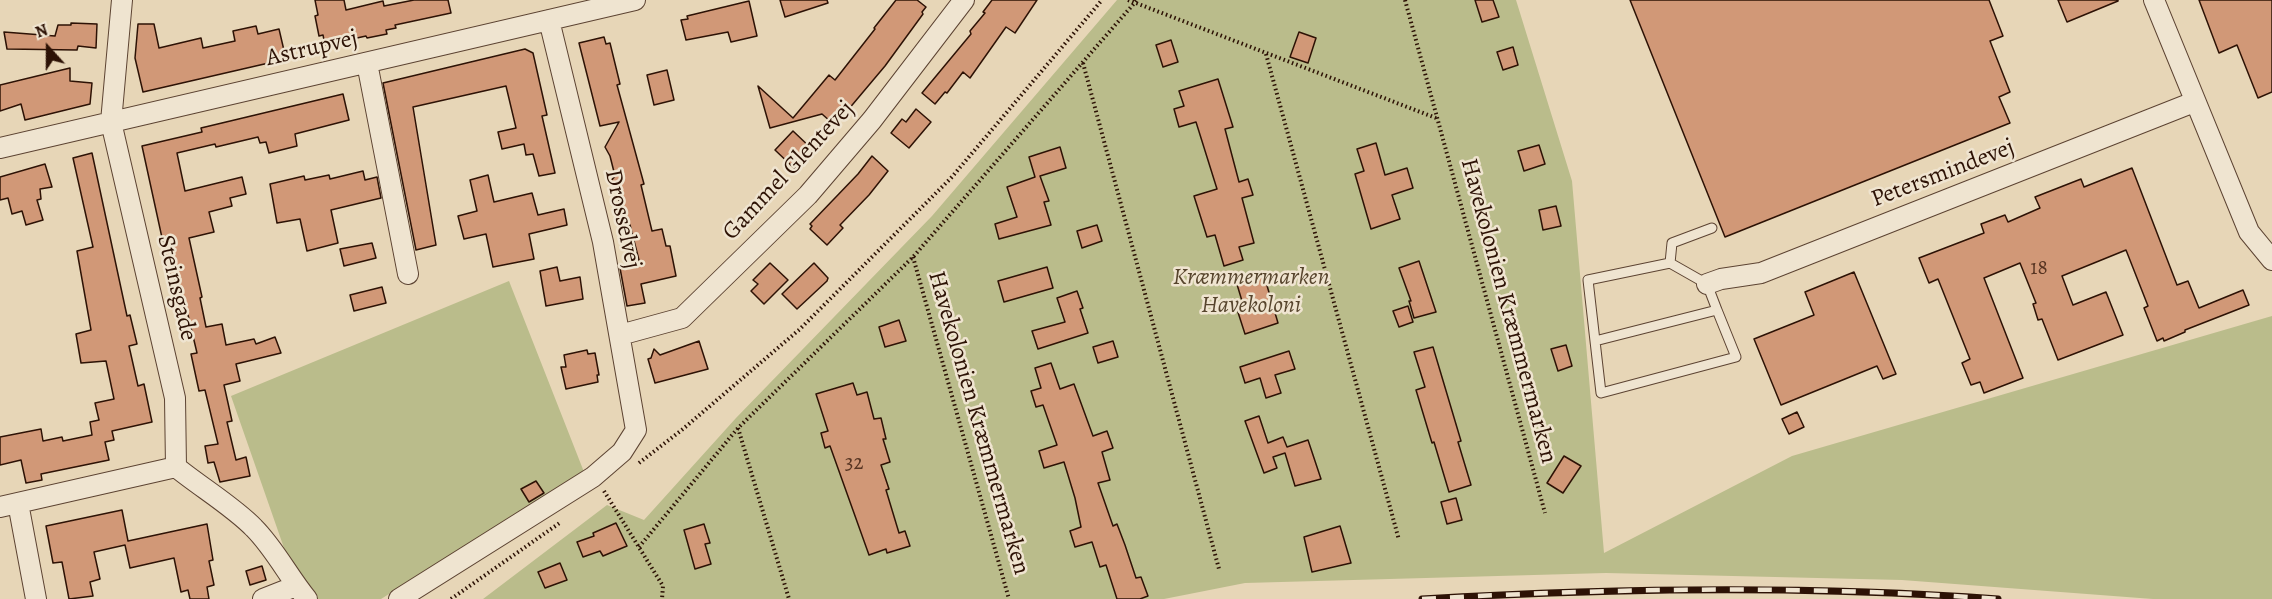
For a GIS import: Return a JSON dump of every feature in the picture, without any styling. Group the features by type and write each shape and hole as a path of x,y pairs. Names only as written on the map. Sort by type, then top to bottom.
{"street":[{"name":"Steinsgade","path":"122,0 111,122 175,398 176,467"},
{"name":"Astrupvej","path":"0,148 635,0"},
{"name":"Gammel Glentevej","path":"620,335 627,335 682,318 808,195 872,120 964,0"},
{"path":"2154,0 2249,232 2272,260"},
{"name":"Drosselvej","path":"549,20 603,242 636,430 597,488"},
{"path":"367,63 408,274"},
{"name":"Petersmindevej","path":"1707,284 1720,279 1761,273 2194,102"},
{"path":"36,599 9,505 176,467 253,526 302,592 263,599"},
{"path":"399,599 597,488"}],"lane":[{"path":"1670,262 1672,243 1712,228"},
{"path":"1670,262 1707,284 1736,357 1602,393 1588,280 1670,262"},
{"path":"1595,341 1717,310"}],"path":[{"path":"630,470 800,329 951,178 1102,0"},
{"path":"1128,0 1437,118"},
{"name":"Havekolonien Kræmmermarken","path":"1405,0 1545,513"},
{"name":"Havekolonien Kræmmermarken","path":"639,547 738,428 913,257 1136,2"},
{"path":"1266,54 1399,540"},
{"path":"1083,62 1219,569"},
{"name":"Havekolonien Kræmmermarken","path":"913,257 1009,599"},
{"path":"738,428 789,599"},
{"path":"612,484 597,488 639,547 663,586 662,599"},
{"path":"451,599 568,517"}],"green space":[{"name":"Kræmmermarken Havekoloni","path":"1117,0 1516,0 1572,181 1604,553 1792,456 2272,316 2272,599 2153,599 1902,580 1606,573 1245,583 1164,599 483,599 607,505 644,520 736,418 932,216"},
{"path":"509,281 584,472 381,599 318,599 304,586 284,548 231,396"}],"building":[{"path":"315,0 344,0 346,10 383,1 384,6 414,0 448,0 451,13 395,25 396,28 386,30 387,34 325,45 323,35 319,36"},
{"path":"780,0 827,0 828,3 785,17"},
{"path":"896,0 917,0 926,7 885,66 837,123 833,119 831,122 822,114 770,128 758,86 793,118 829,75 835,80"},
{"path":"992,0 1037,0 1015,33 1006,27 970,78 963,72 935,104 922,93 971,34 970,31 985,13 983,12"},
{"path":"1475,0 1493,0 1499,17 1482,22"},
{"path":"1630,0 1989,0 2003,36 1990,41 2010,92 1999,97 2010,123 1725,237"},
{"path":"2058,0 2118,0 2118,1 2067,22"},
{"path":"2199,0 2272,0 2272,92 2258,98 2237,45 2219,53"},
{"path":"749,1 757,36 731,42 728,32 686,40 681,20 688,19 687,16"},
{"path":"71,23 97,24 96,48 78,46 77,50 7,49 4,32 55,36 58,25 71,25"},
{"path":"138,24 154,24 159,48 201,38 203,48 235,41 233,31 256,26 258,34 279,29 286,59 143,92 135,58"},
{"path":"1299,32 1316,38 1308,63 1290,57"},
{"path":"604,37 606,44 610,43 620,84 617,85 644,184 641,185 652,231 662,229 666,246 670,246 676,276 641,284 645,303 627,306 620,268 640,264 630,225 623,225 617,188 610,182 615,176 605,147 619,122 600,126 579,43"},
{"path":"1171,40 1178,62 1163,67 1156,45"},
{"path":"1513,47 1518,65 1503,70 1497,52"},
{"path":"525,49 533,53 547,115 542,116 555,173 539,176 533,154 526,155 524,144 502,149 498,132 516,128 506,86 413,107 436,245 416,250 383,83"},
{"path":"70,68 70,81 92,83 90,104 25,120 21,104 0,111 0,85"},
{"path":"667,70 674,100 654,105 647,75"},
{"path":"1218,79 1233,127 1225,129 1239,182 1248,179 1253,195 1242,198 1254,243 1239,247 1243,260 1224,266 1215,235 1207,237 1194,196 1217,189 1196,122 1179,127 1174,109 1184,106 1179,91"},
{"path":"343,94 349,120 295,134 297,146 269,153 266,142 260,143 258,137 177,153 185,191 242,177 246,194 230,198 232,206 209,212 214,232 189,238 206,327 222,324 226,345 254,339 256,344 275,337 281,353 236,364 240,381 224,385 232,421 227,422 236,460 246,457 250,476 220,482 214,462 208,463 205,446 218,444 205,390 199,391 191,354 197,353 188,315 180,309 174,279 171,279 142,146 202,132 201,128"},
{"path":"916,109 931,122 909,148 891,133 902,119 906,122"},
{"path":"793,131 813,150 795,169 775,150"},
{"path":"1376,143 1385,175 1407,168 1413,188 1392,195 1400,219 1371,229 1355,174 1364,171 1357,149"},
{"path":"1539,145 1545,164 1524,171 1518,151"},
{"path":"1060,147 1066,168 1040,176 1049,201 1044,202 1051,225 999,239 995,224 1017,217 1007,187 1035,177 1029,157"},
{"path":"92,153 127,316 130,315 137,344 129,346 138,386 144,384 152,422 112,431 114,440 105,442 109,460 41,474 42,480 26,483 21,460 0,465 0,437 41,429 43,441 62,437 63,441 92,435 90,422 99,420 95,403 114,399 106,361 81,363 76,334 91,330 77,251 93,247 73,158"},
{"path":"872,156 888,171 840,225 843,228 827,245 810,229 812,226 810,224"},
{"path":"45,164 52,187 40,189 41,199 37,200 43,220 26,225 22,211 12,214 8,198 0,200 0,177"},
{"path":"2132,168 2177,285 2188,281 2199,308 2243,290 2249,305 2185,330 2164,341 2163,338 2157,341 2144,308 2148,306 2126,250 2062,276 2073,305 2106,292 2123,335 2058,360 2042,319 2038,320 2033,304 2036,303 2020,263 1984,278 2023,378 1984,393 1980,382 1971,385 1962,363 1970,359 1938,279 1929,283 1919,258 1984,233 1981,224 2005,215 2008,222 2040,208 2035,197 2081,179 2084,187"},
{"path":"363,171 365,180 377,177 381,198 331,210 338,243 307,251 300,219 277,223 270,184 304,176 305,180 329,175 330,179"},
{"path":"488,175 494,202 532,193 538,215 564,209 567,225 529,234 534,259 493,267 486,234 464,239 458,216 477,211 470,180"},
{"path":"1556,206 1561,226 1543,230 1539,210"},
{"path":"1097,225 1102,241 1082,248 1077,231"},
{"path":"372,243 376,258 344,266 340,249"},
{"path":"1419,261 1436,312 1414,318 1409,301 1411,301 1399,268"},
{"path":"770,263 788,280 764,304 751,291 758,284 753,280"},
{"path":"814,263 828,278 827,281 797,309 782,294"},
{"path":"557,267 560,281 580,277 583,299 546,306 540,271"},
{"path":"1047,267 1053,288 1004,302 998,281"},
{"path":"1263,272 1278,323 1245,334 1235,303 1242,301 1236,281"},
{"path":"1854,272 1896,374 1883,379 1877,366 1781,405 1754,339 1814,315 1805,292"},
{"path":"382,287 386,303 354,311 350,295"},
{"path":"1077,291 1088,333 1038,349 1032,331 1065,322 1057,298"},
{"path":"1408,306 1413,322 1399,327 1393,311"},
{"path":"899,320 906,341 885,347 879,327"},
{"path":"699,341 708,369 655,383 648,359 651,358 654,349 660,355"},
{"path":"1113,341 1118,357 1098,363 1093,347"},
{"path":"1566,345 1572,366 1558,371 1551,349"},
{"path":"1433,347 1461,441 1458,442 1471,485 1449,492 1416,390 1425,387 1414,352"},
{"path":"587,350 588,354 595,353 598,382 566,389 561,367 566,367 564,355"},
{"path":"1289,351 1295,369 1275,375 1281,393 1266,398 1260,378 1245,383 1240,367"},
{"path":"1051,363 1060,389 1074,384 1093,436 1107,431 1113,448 1102,452 1110,480 1098,483 1113,526 1117,524 1136,578 1141,577 1148,596 1140,599 1117,599 1106,565 1100,567 1092,542 1075,547 1070,531 1081,527 1075,498 1064,462 1044,468 1039,451 1057,445 1043,405 1036,407 1031,391 1041,388 1035,368"},
{"path":"853,383 857,395 867,392 874,419 881,418 886,439 883,439 890,462 881,465 889,489 886,490 899,533 905,531 910,546 887,553 886,549 869,555 830,446 825,448 821,433 828,431 816,394"},
{"path":"1797,412 1804,427 1789,434 1782,419"},
{"path":"1259,416 1268,443 1283,437 1287,447 1308,440 1321,479 1295,486 1285,453 1273,457 1277,468 1264,473 1245,421"},
{"path":"1564,456 1581,466 1563,493 1547,483"},
{"path":"536,481 544,493 529,502 521,489"},
{"path":"1456,498 1462,520 1447,524 1441,502"},
{"path":"122,510 128,541 207,524 213,560 209,561 214,585 207,587 209,599 190,599 188,590 181,592 174,558 130,568 125,545 94,552 100,579 90,582 93,596 69,599 62,562 53,563 46,526"},
{"path":"616,523 627,546 603,556 600,551 583,557 577,542 594,536 593,533"},
{"path":"704,524 710,543 705,544 711,564 695,569 684,530"},
{"path":"1340,526 1351,563 1312,572 1304,537"},
{"path":"560,563 567,580 545,588 538,572"},
{"path":"262,566 266,580 250,585 246,571"}],"railway":[{"path":"1422,599 1638,590 1782,590 1998,599"}]}
